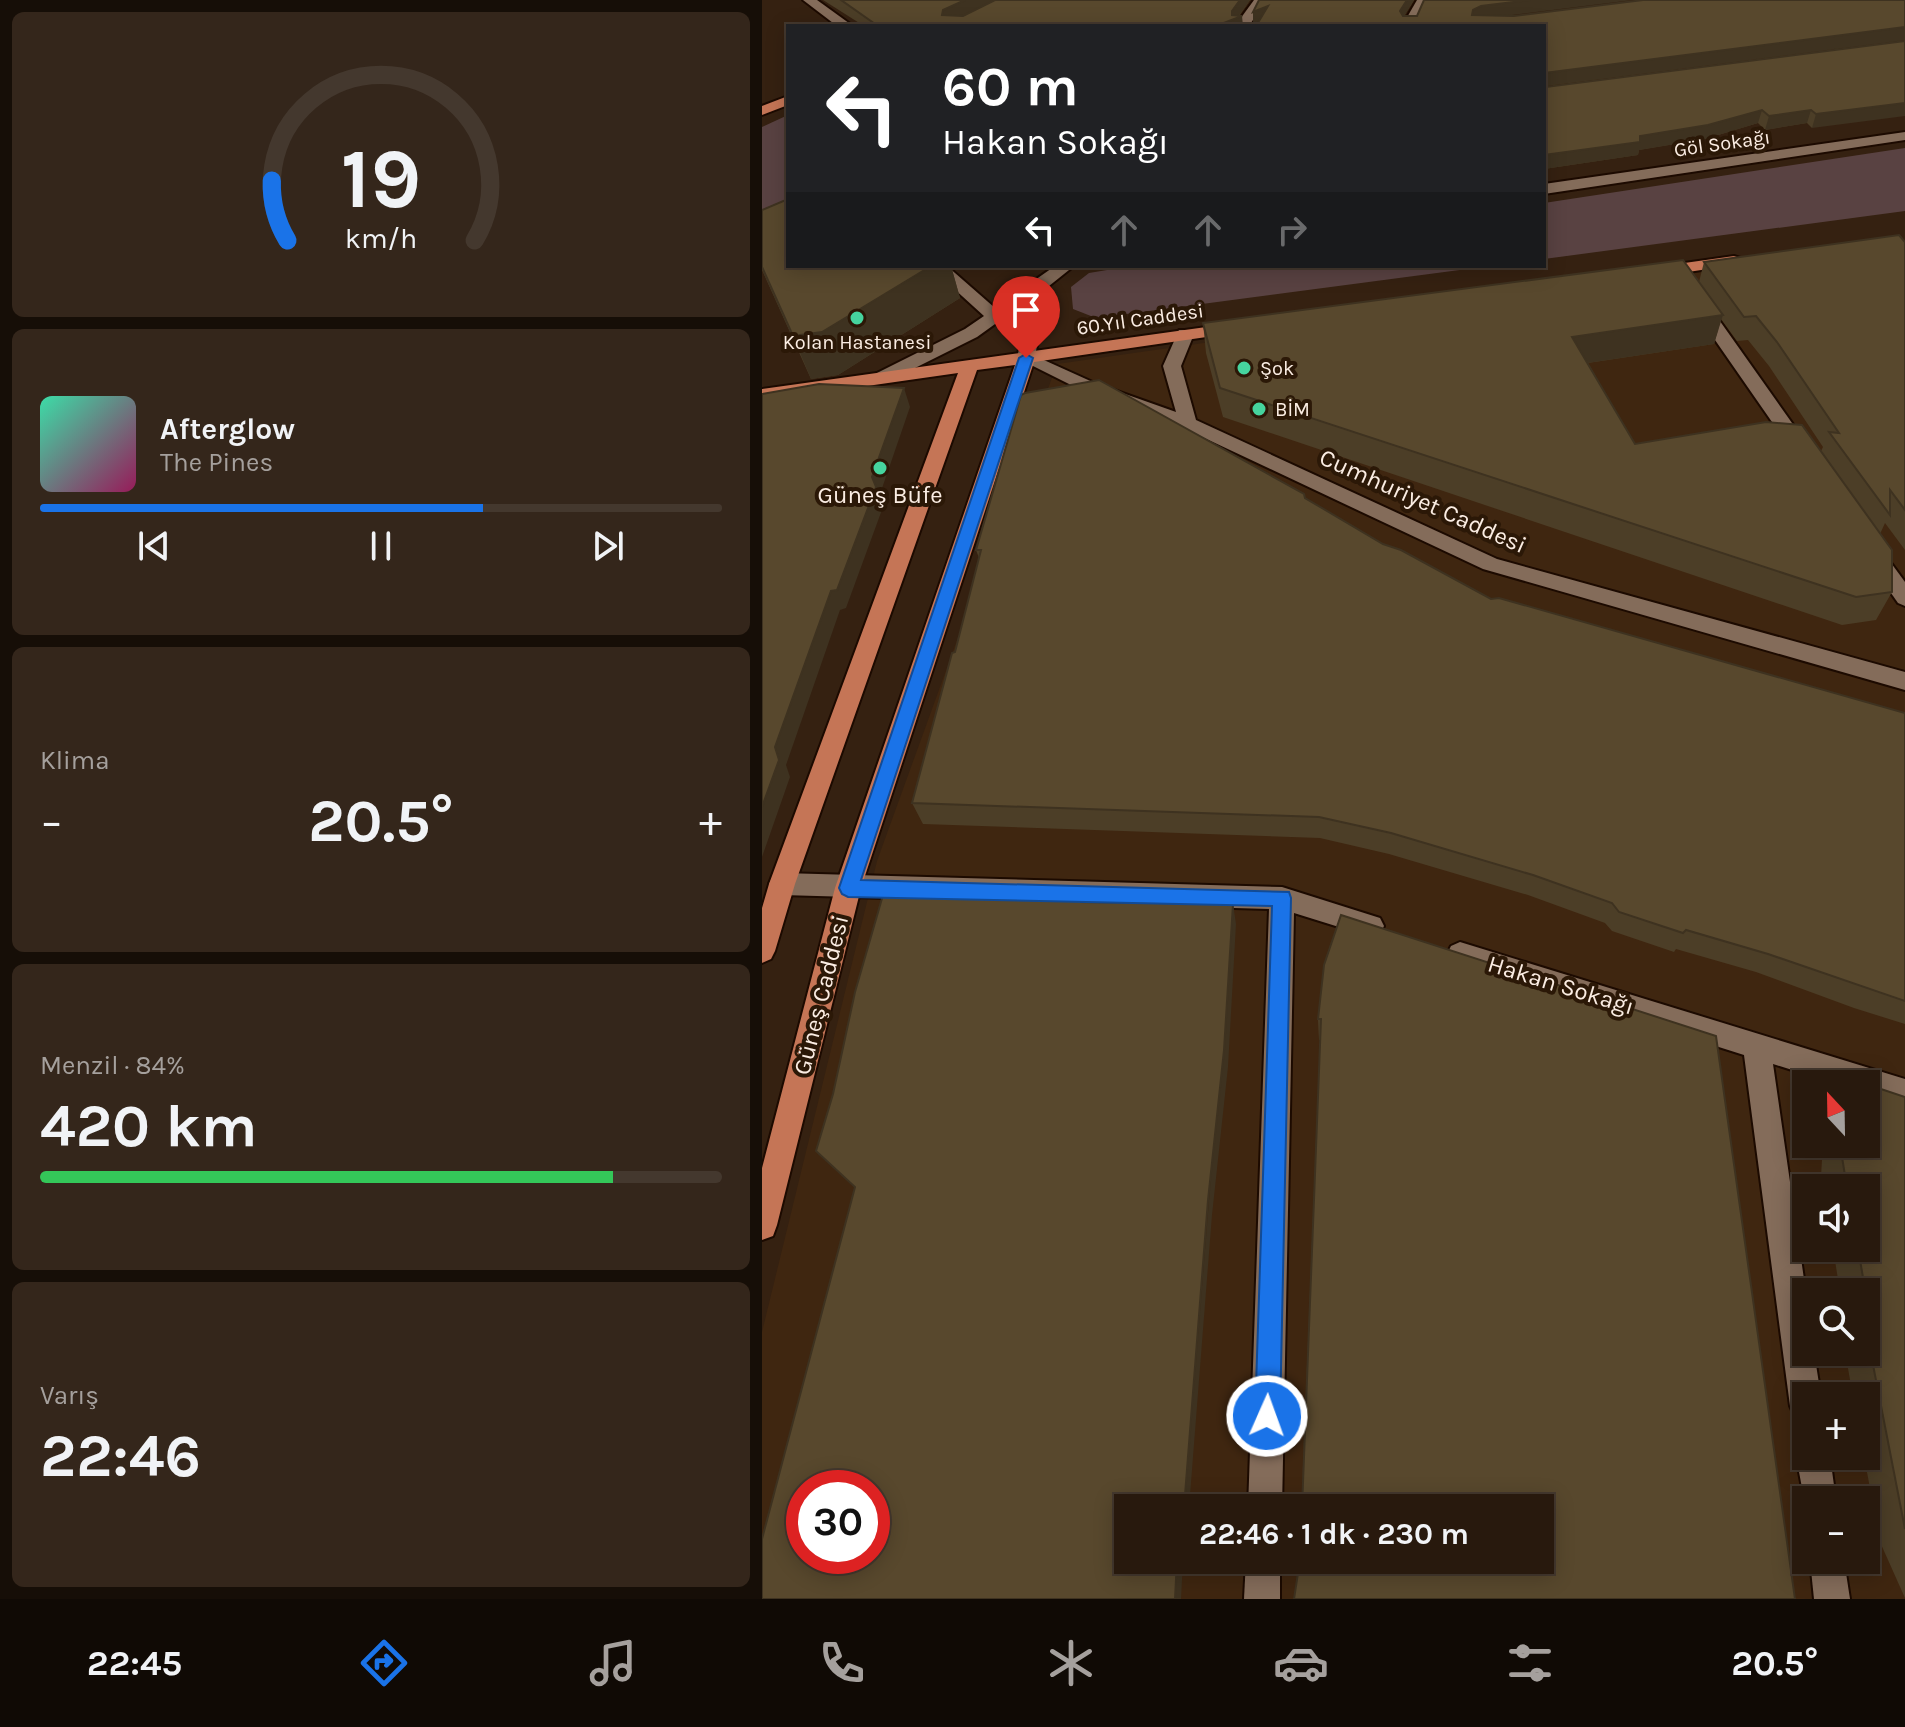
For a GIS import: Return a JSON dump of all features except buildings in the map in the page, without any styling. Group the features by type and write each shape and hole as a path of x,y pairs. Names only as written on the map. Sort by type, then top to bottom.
{"main road":[{"path":"764,109 786,101"},
{"path":"1643,274 1751,259"},
{"name":"60.Yıl Caddesi","path":"762,395 1248,326"},
{"name":"Güneş Caddesi","path":"762,1225 848,888 1026,358"},
{"path":"762,951 782,884 970,365"}],"street":[{"path":"809,0 843,24"},
{"path":"1243,24 1260,0"},
{"path":"1410,24 1423,0"},
{"name":"Göl Sokağı","path":"1546,189 1905,136"},
{"path":"939,268 994,316"},
{"path":"883,377 943,349 1064,268"},
{"path":"1674,270 1816,472"},
{"path":"1026,358 1041,286"},
{"path":"1185,334 1172,366 1188,423"},
{"name":"Cumhuriyet Caddesi","path":"1026,358 1091,388 1188,423 1490,564 1905,681"},
{"path":"1057,397 1091,388"},
{"path":"1007,422 1026,407"},
{"path":"1861,535 1905,598"},
{"path":"782,884 1282,898 1401,935"},
{"path":"1265,1494 1282,898"},
{"name":"Hakan Sokağı","path":"1430,944 1905,1092"},
{"path":"1757,1047 1803,1382"},
{"path":"1262,1599 1263,1574"},
{"path":"1829,1574 1832,1599"}],"shaded area":[{"path":"786,116 786,218 762,228 762,127"},
{"path":"1905,148 1905,211 1546,259 1546,203"},
{"path":"1905,243 1905,1599 762,1599 762,1332 877,861 1057,364"},
{"path":"1119,268 1475,268 1096,318 1073,309 1071,287 1089,273"}],"place":[{"name":"Kolan Hastanesi","path":"857,318"},
{"name":"Şok","path":"1244,368"},
{"name":"BİM","path":"1259,409"},
{"name":"Güneş Büfe","path":"880,468"}],"route":[{"path":"1026,358 848,888 1282,898 1267,1416"}]}
